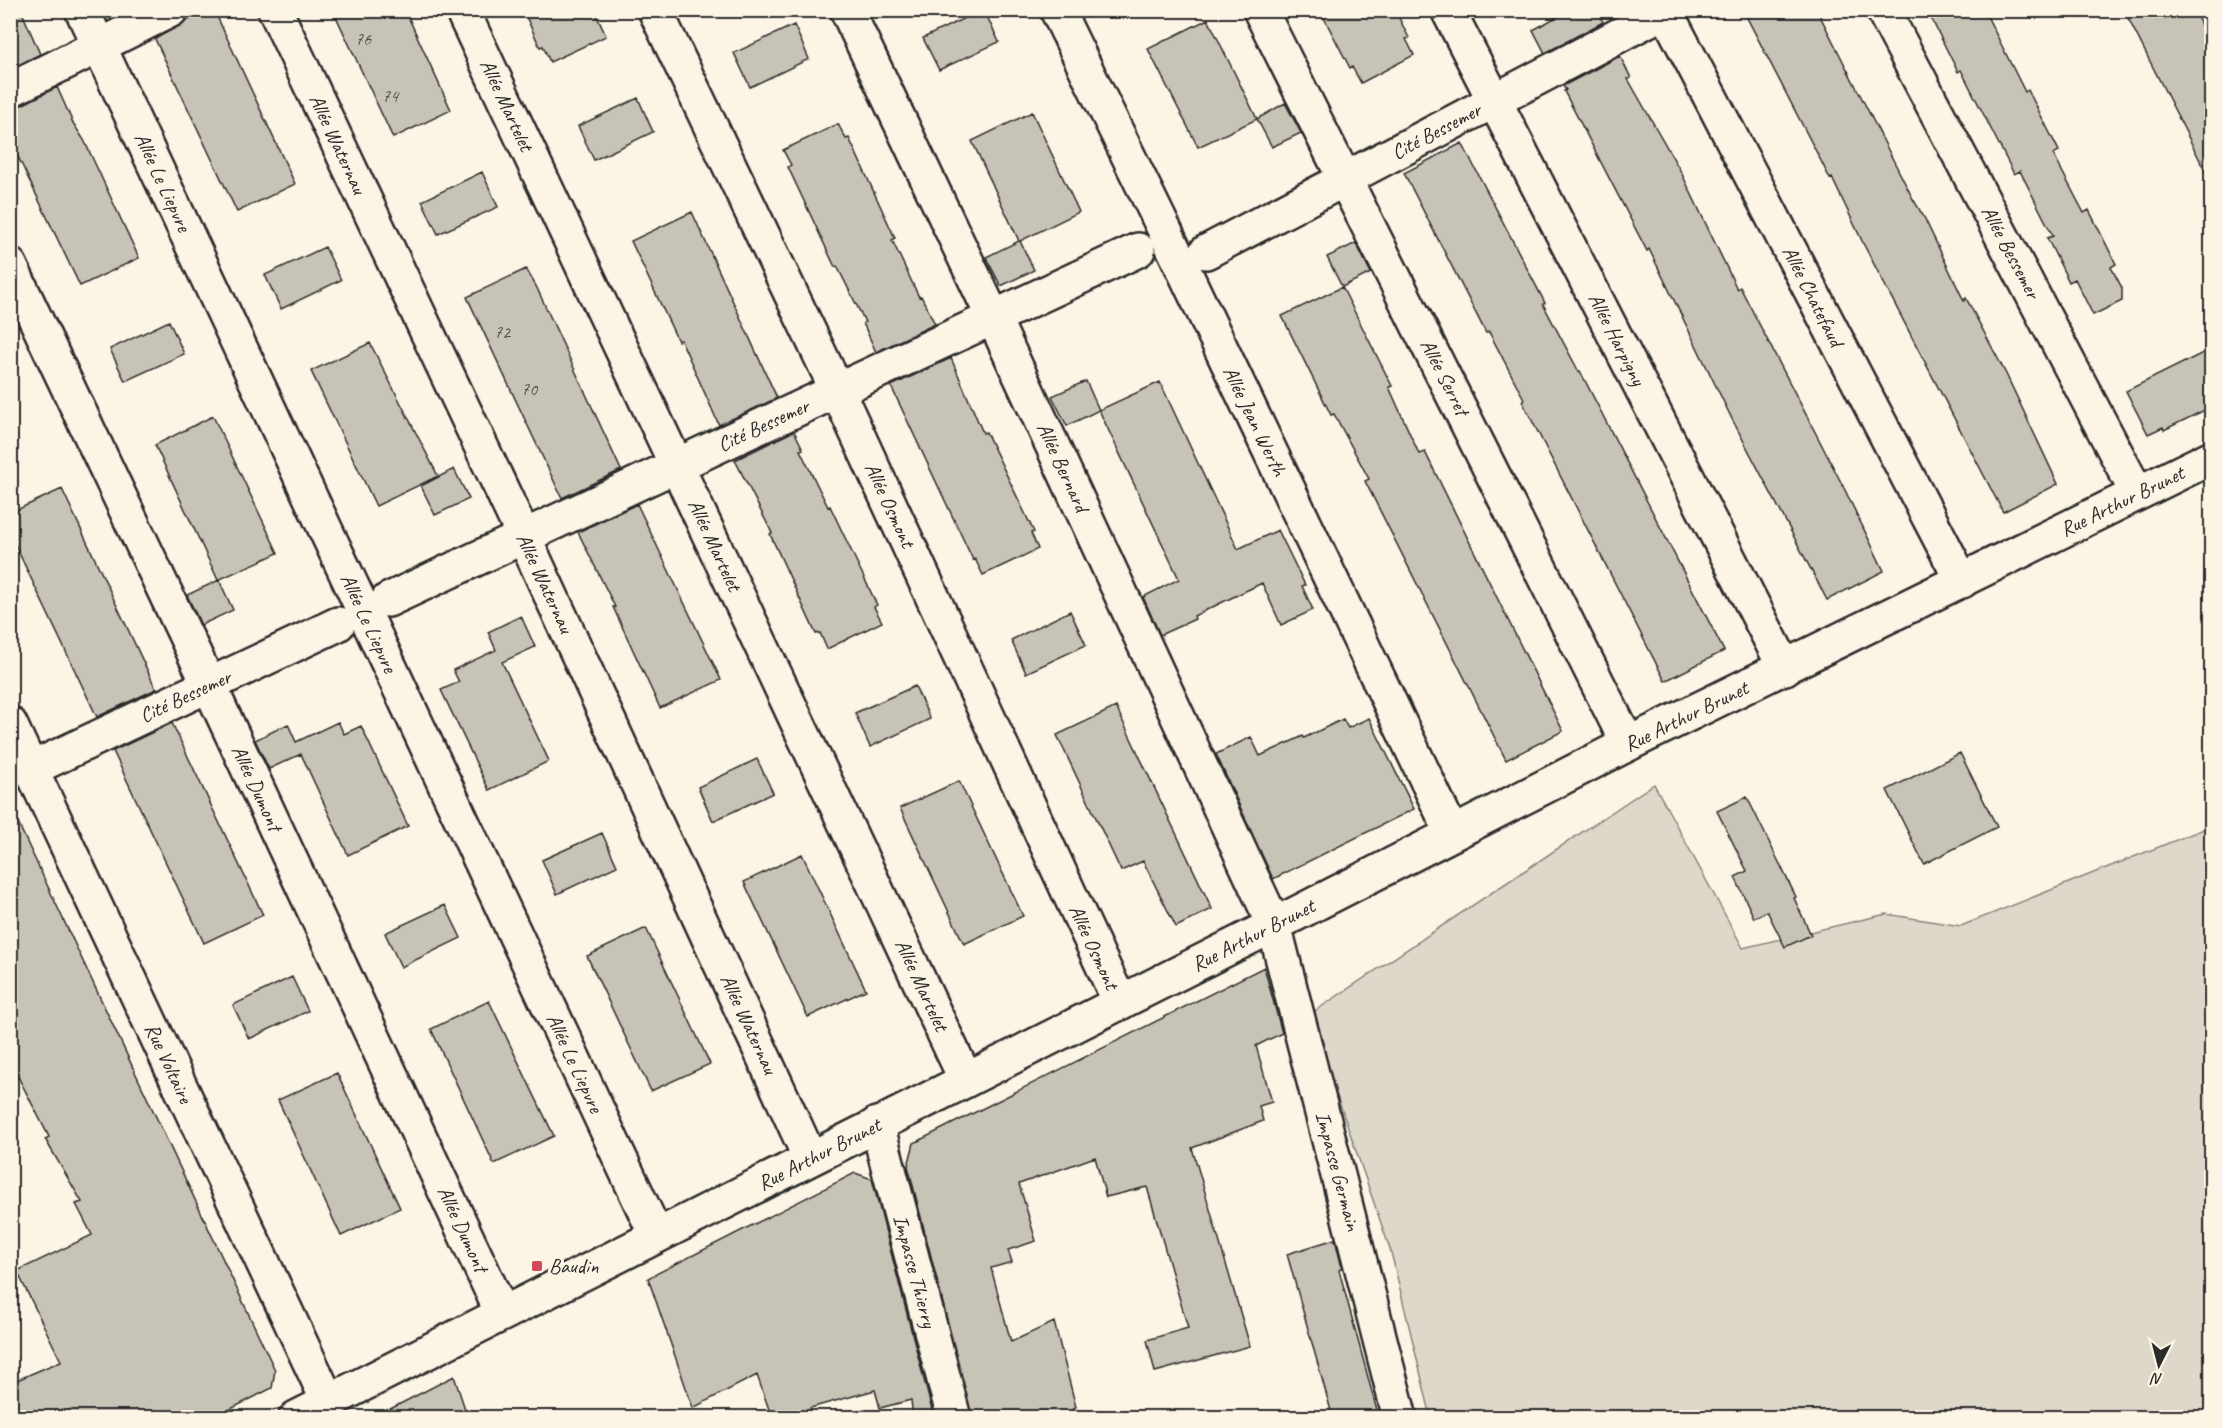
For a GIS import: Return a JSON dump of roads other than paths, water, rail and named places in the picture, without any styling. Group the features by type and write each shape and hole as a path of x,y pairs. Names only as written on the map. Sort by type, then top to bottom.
{"street":[{"name":"Allée Le Liepvre","path":"82,10 656,1235"},
{"path":"10,90 171,10"},
{"name":"Allée Waternau","path":"275,10 524,537 810,1158"},
{"name":"Allée Martelet","path":"462,10 966,1080"},
{"name":"Allée Osmont","path":"655,10 837,390 1120,1003"},
{"name":"Allée Bernard","path":"847,10 993,317 1274,925"},
{"name":"Allée Jean Werth","path":"1057,10 1167,235 1452,833"},
{"name":"Allée Serret","path":"1260,10 1629,744"},
{"name":"Allée Harpigny","path":"1448,10 1785,668"},
{"name":"Allée Bessemer","path":"1883,10 2137,493"},
{"name":"Cité Bessemer","path":"1206,252 1666,11"},
{"name":"Allée Chatefaud","path":"1666,11 1962,581"},
{"name":"Cité Bessemer","path":"388,600 1138,250"},
{"name":"Allée Dumont","path":"10,265 502,1313"},
{"name":"Rue Arthur Brunet","path":"296,1418 1629,744 2211,457"},
{"name":"Cité Bessemer","path":"18,748 209,685 338,624"},
{"name":"Rue Voltaire","path":"18,748 328,1401"},
{"name":"Impasse Germain","path":"1274,925 1400,1418"},
{"name":"Impasse Thierry","path":"877,1124 954,1418"}],"place":[{"name":"Baudin","path":"537,1266"}]}
